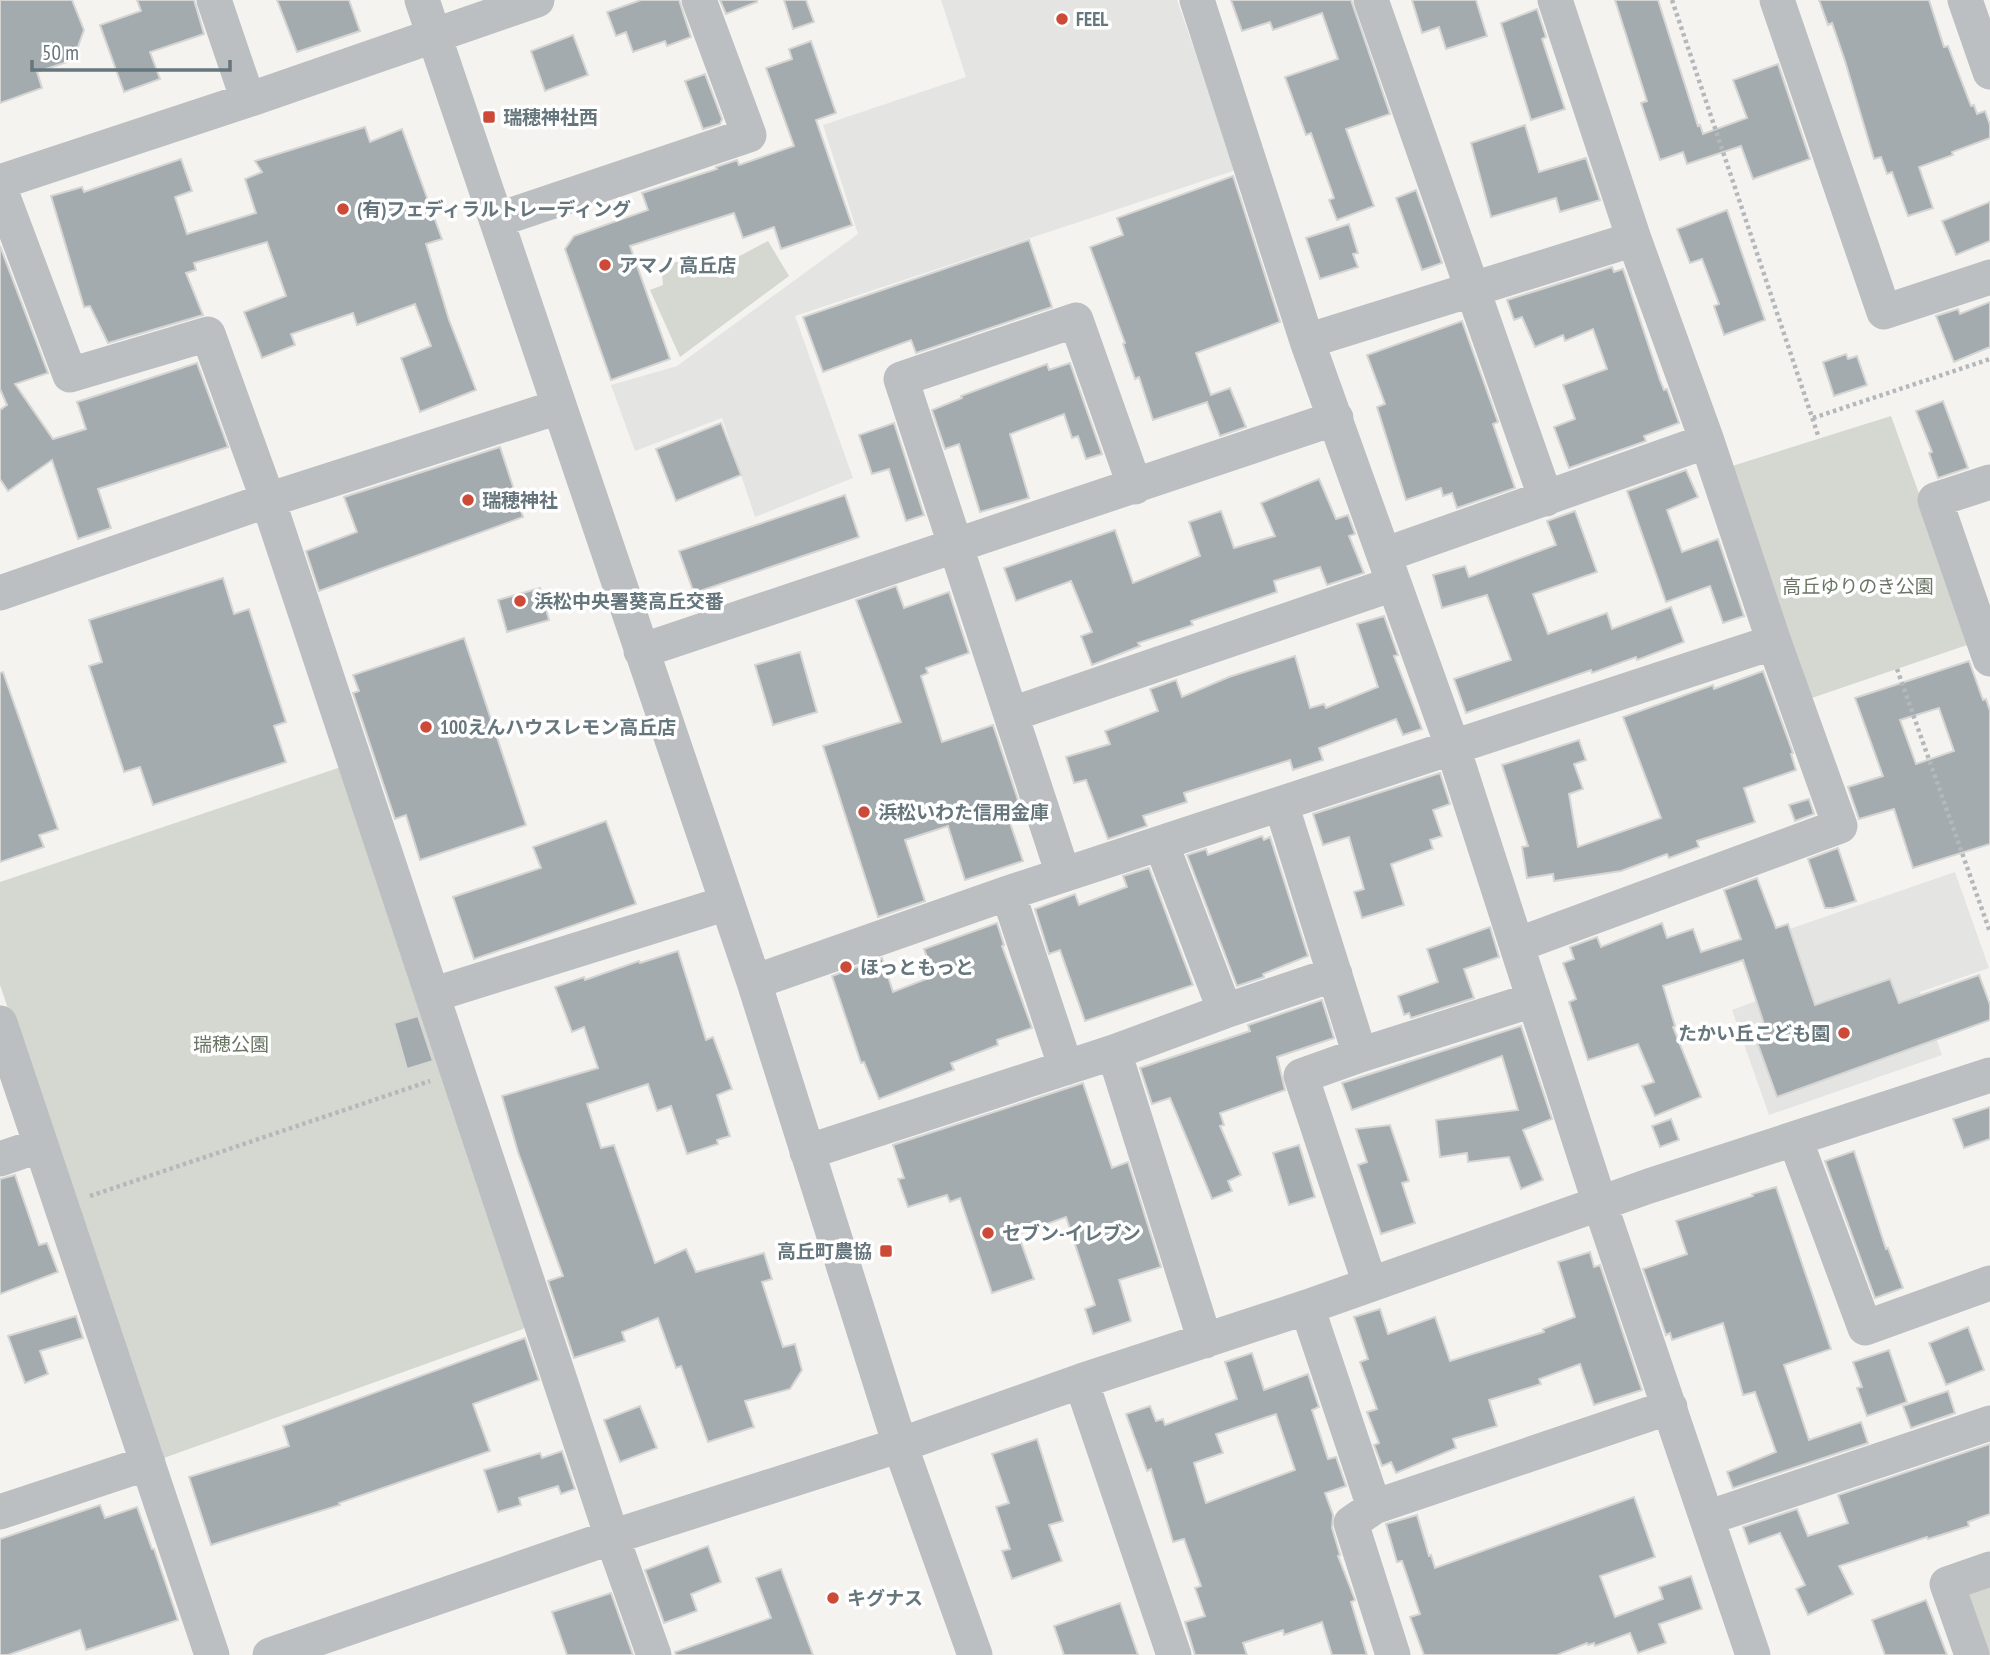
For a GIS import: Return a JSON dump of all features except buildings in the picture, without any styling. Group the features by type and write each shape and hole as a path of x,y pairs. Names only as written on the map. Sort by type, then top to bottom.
{"street":[{"path":"214,0 248,100"},
{"path":"422,0 754,982 900,1446 975,1655"},
{"path":"0,182 537,0"},
{"path":"497,220 749,135 699,0"},
{"path":"1197,0 1307,341 1453,748 1600,1203 1753,1655"},
{"path":"1371,0 1546,499"},
{"path":"1517,945 1840,826 1773,642 1707,441 1634,239 1555,0"},
{"path":"1777,0 1884,312 1990,276"},
{"path":"1975,9 1990,72"},
{"path":"0,189 69,374 208,334 268,500 612,1537 654,1655"},
{"path":"1307,341 1634,239"},
{"path":"1063,874 901,379 1076,320 1135,487"},
{"path":"0,593 268,500 558,407"},
{"path":"641,651 1336,418"},
{"path":"1012,714 1389,570 1546,499 1707,441"},
{"path":"1990,482 1935,500 1990,659"},
{"path":"754,982 1008,892 1773,642"},
{"path":"1281,804 1360,1055"},
{"path":"1161,843 1225,1011"},
{"path":"1008,892 1066,1068"},
{"path":"432,995 727,903"},
{"path":"807,1152 1114,1052 1335,974"},
{"path":"1370,1284 1301,1076 1533,1000"},
{"path":"0,1023 212,1655"},
{"path":"1114,1052 1206,1341"},
{"path":"270,1655 612,1537 900,1446 1081,1381 1307,1307 1600,1203 1990,1075"},
{"path":"1795,1139 1865,1328 1990,1283"},
{"path":"0,1159 41,1145"},
{"path":"1307,1307 1374,1507"},
{"path":"1081,1381 1174,1655"},
{"path":"1393,1655 1351,1523 1374,1507 1670,1407"},
{"path":"1707,1518 1990,1423"},
{"path":"0,1512 148,1463"},
{"path":"1972,1655 1947,1584 1990,1569"}],"path":[{"path":"1672,0 1819,438"},
{"path":"1813,418 1990,359"},
{"path":"1897,668 1990,932"},
{"path":"62,1206 457,1071"}],"shaded area":[{"path":"941,0 1177,0 1236,170 795,316 853,478 755,517 722,418 635,451 611,385 677,366 858,234 823,125 966,77"},
{"path":"1955,872 1989,968 1920,992 1942,1055 1769,1115 1732,1010 1756,1001 1737,947"}],"green space":[{"path":"768,241 789,276 680,357 650,290 663,285 661,265 687,260 711,271"},
{"name":"高丘ゆりのき公園","path":"1891,416 1973,643 1803,701 1729,467"},
{"name":"瑞穂公園","path":"347,765 532,1314 523,1329 161,1459 0,985 0,882"},
{"path":"1990,1579 1990,1655 1979,1655 1956,1591"}],"place":[{"name":"FEEL","path":"1062,19"},
{"name":"瑞穂神社西","path":"489,117"},
{"name":"(有)フェディラルトレーディング","path":"343,209"},
{"name":"アマノ 高丘店","path":"605,265"},
{"name":"瑞穂神社","path":"468,500"},
{"name":"浜松中央署葵高丘交番","path":"520,601"},
{"name":"100えんハウスレモン高丘店","path":"426,727"},
{"name":"浜松いわた信用金庫","path":"864,812"},
{"name":"ほっともっと","path":"846,967"},
{"name":"たかい丘こども園","path":"1844,1033"},
{"name":"セブン-イレブン","path":"988,1233"},
{"name":"高丘町農協","path":"886,1251"},
{"name":"キグナス","path":"833,1598"}]}
